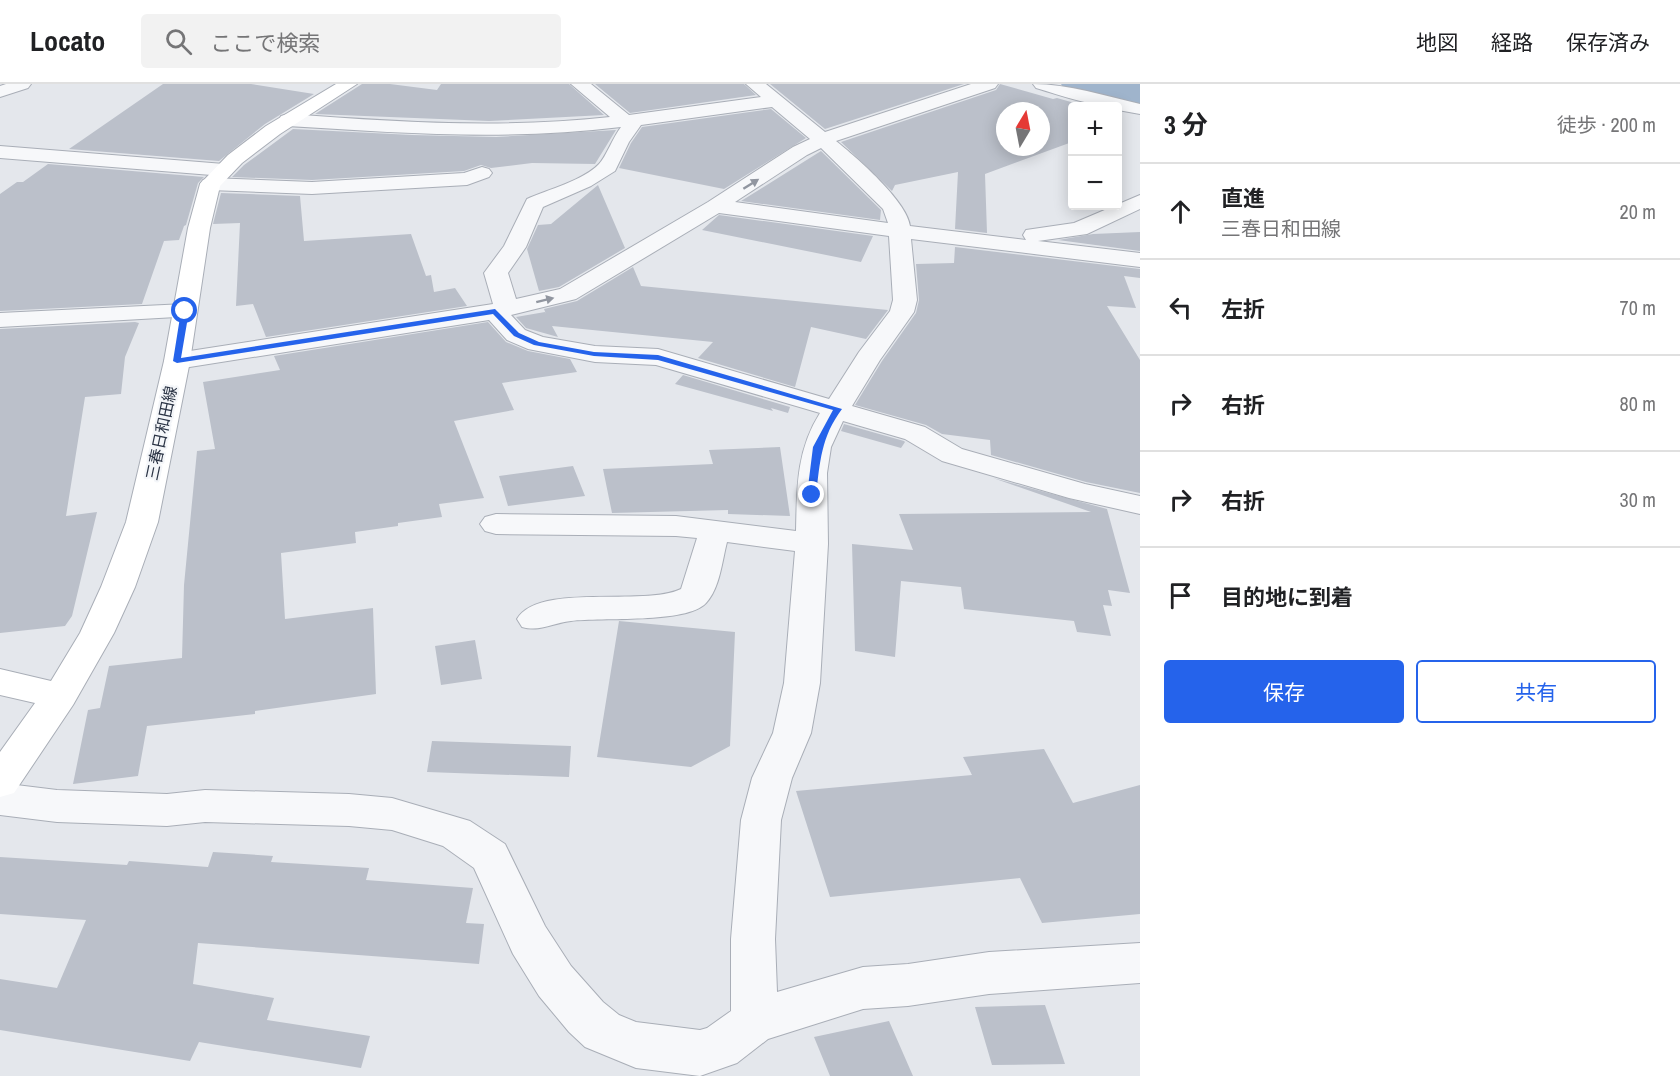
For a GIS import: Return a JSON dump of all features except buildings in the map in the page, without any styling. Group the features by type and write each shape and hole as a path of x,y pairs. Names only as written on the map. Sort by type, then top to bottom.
{"main road":[{"path":"217,177 235,159 288,120 348,84"},
{"name":"三春日和田線","path":"0,782 60,696 97,633 118,587 142,522 177,361 199,228 217,177"},
{"path":"0,682 60,696"}],"street":[{"path":"0,92 22,84"},
{"path":"580,84 632,125 620,141 608,167 584,182 534,203 515,247 497,270 495,277 501,310 516,334 537,344 594,354 658,357 915,433 952,455 1080,492 1140,505"},
{"path":"754,1021 753,939 761,820 772,778 792,733 802,683 812,543 812,473 817,447 868,358 902,312 905,300 898,218 893,207 843,157 755,84"},
{"path":"177,361 501,310 568,294 715,206 800,151 838,133 989,84"},
{"path":"1042,84 1083,97 1140,109"},
{"path":"288,120 491,130 628,121 774,101"},
{"path":"0,152 312,189 467,179 482,173"},
{"path":"1004,243 1012,238 1079,229 1140,201"},
{"path":"715,206 1140,260"},
{"path":"0,320 185,311"},
{"path":"496,524 676,526 812,543"},
{"path":"534,620 545,613 598,607 653,606 693,598 698,590 715,530"},
{"path":"0,799 57,806 156,810 205,806 349,810 392,814 439,826 463,837 490,856 530,940 555,981 586,1017 602,1031 671,1063 720,1047 754,1021 863,988 908,985 989,973 1140,963"}],"waterway":[{"path":"1080,84 1140,94"}],"route":[{"path":"185,311 177,361 495,312 516,334 537,344 594,354 658,357 838,409 817,447 812,473 812,495"}]}
